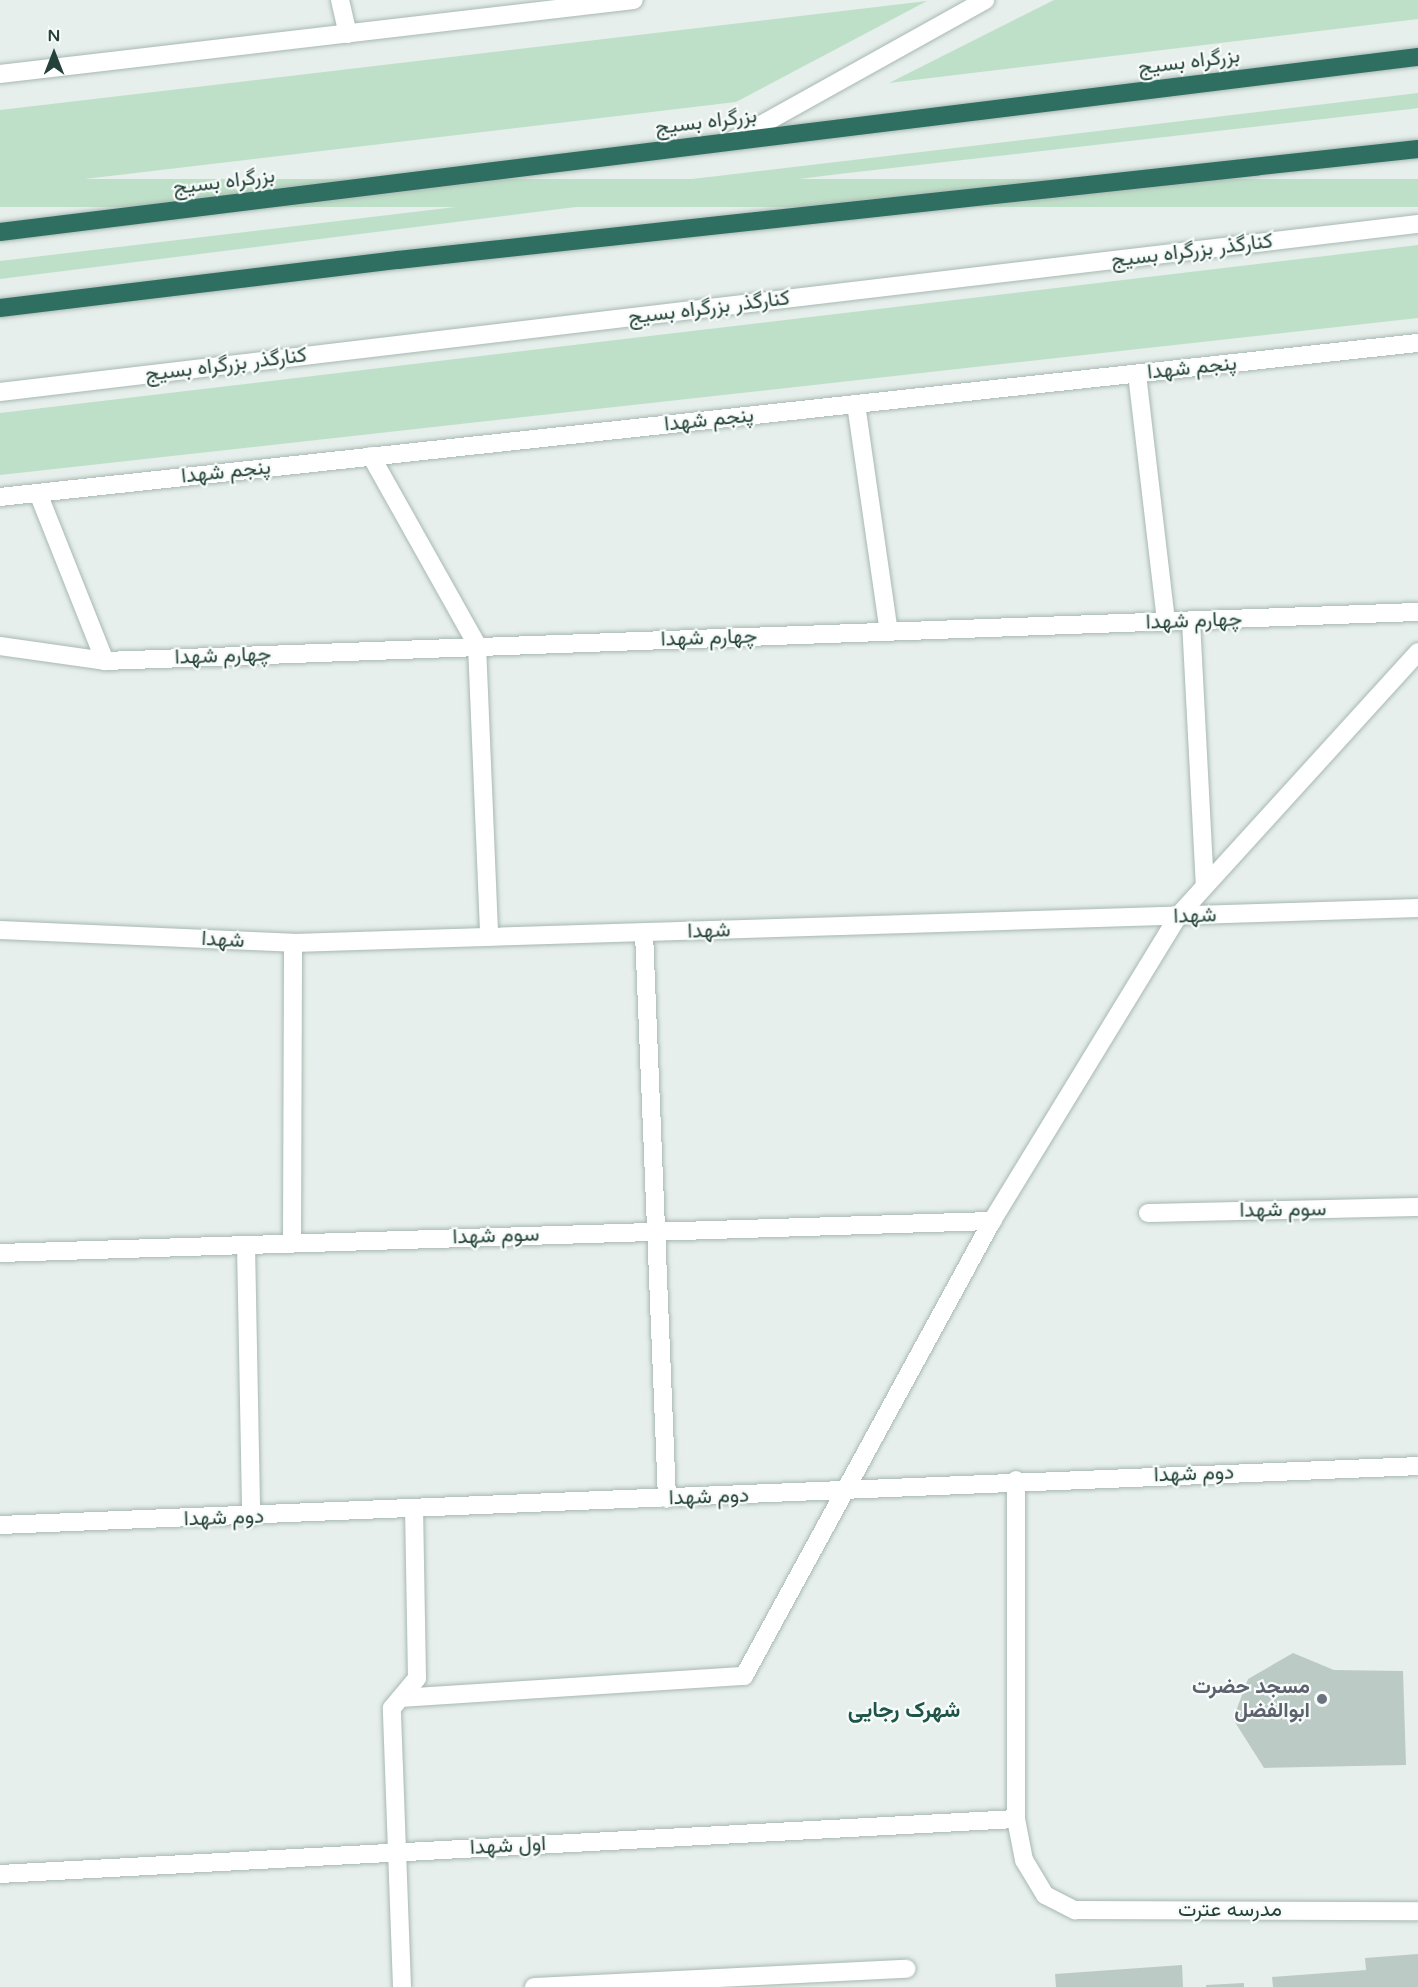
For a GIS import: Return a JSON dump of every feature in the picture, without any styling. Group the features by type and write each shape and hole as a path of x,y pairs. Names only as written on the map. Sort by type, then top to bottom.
{"highway":[{"name":"بزرگراه بسیج","path":"0,232 1418,57"},
{"path":"0,308 410,259 1418,149"}],"street":[{"path":"340,0 348,34"},
{"path":"0,74 634,0"},
{"path":"731,142 985,0"},
{"name":"کنارگذر بزرگراه بسیج","path":"0,392 1418,225"},
{"name":"پنجم شهدا","path":"0,497 1418,343"},
{"path":"1137,374 1166,622"},
{"path":"856,404 889,632"},
{"path":"371,456 477,645 489,937"},
{"path":"38,493 105,661"},
{"name":"چهارم شهدا","path":"0,646 105,661 477,645 1418,612"},
{"path":"1191,621 1205,885"},
{"path":"401,1698 744,1676 992,1221 1178,916 1418,652"},
{"name":"شهدا","path":"0,930 293,943 1418,908"},
{"path":"644,933 654,1231 667,1499"},
{"path":"292,1243 293,943"},
{"name":"سوم شهدا","path":"1148,1213 1418,1207"},
{"name":"سوم شهدا","path":"0,1253 992,1221"},
{"path":"246,1245 251,1517"},
{"name":"دوم شهدا","path":"0,1525 251,1517 843,1492 1016,1480 1418,1466"},
{"path":"1016,1480 1016,1819"},
{"path":"402,1987 393,1708 417,1678 414,1510"},
{"name":"اول شهدا","path":"0,1874 1016,1819"},
{"name":"مدرسه عترت","path":"1016,1819 1024,1860 1045,1895 1075,1910 1418,1911"},
{"path":"534,1987 907,1969"}],"green space":[{"path":"1054,0 1418,0 1418,19 889,83"},
{"path":"927,1 736,102 0,189 0,110"},
{"path":"1418,93 1418,108 1411,109 839,174 0,279 0,261"},
{"path":"0,179 1418,179 1418,207 0,207"},
{"path":"1418,245 1418,318 0,475 0,413"}],"building":[{"name":"مسجد حضرت ابوالفضل","path":"1293,1653 1334,1670 1403,1671 1406,1765 1264,1768 1233,1719 1248,1679"},
{"path":"1418,1954 1418,1987 1273,1987 1272,1977 1366,1970 1365,1958"},
{"path":"1182,1965 1183,1987 1056,1987 1055,1974"},
{"path":"1244,1983 1244,1987 1206,1987 1206,1985"}],"place":[{"name":"مسجد حضرت ابوالفضل","path":"1322,1699"}],"district":[{"name":"شهرک رجایی","path":"904,1711"}]}
